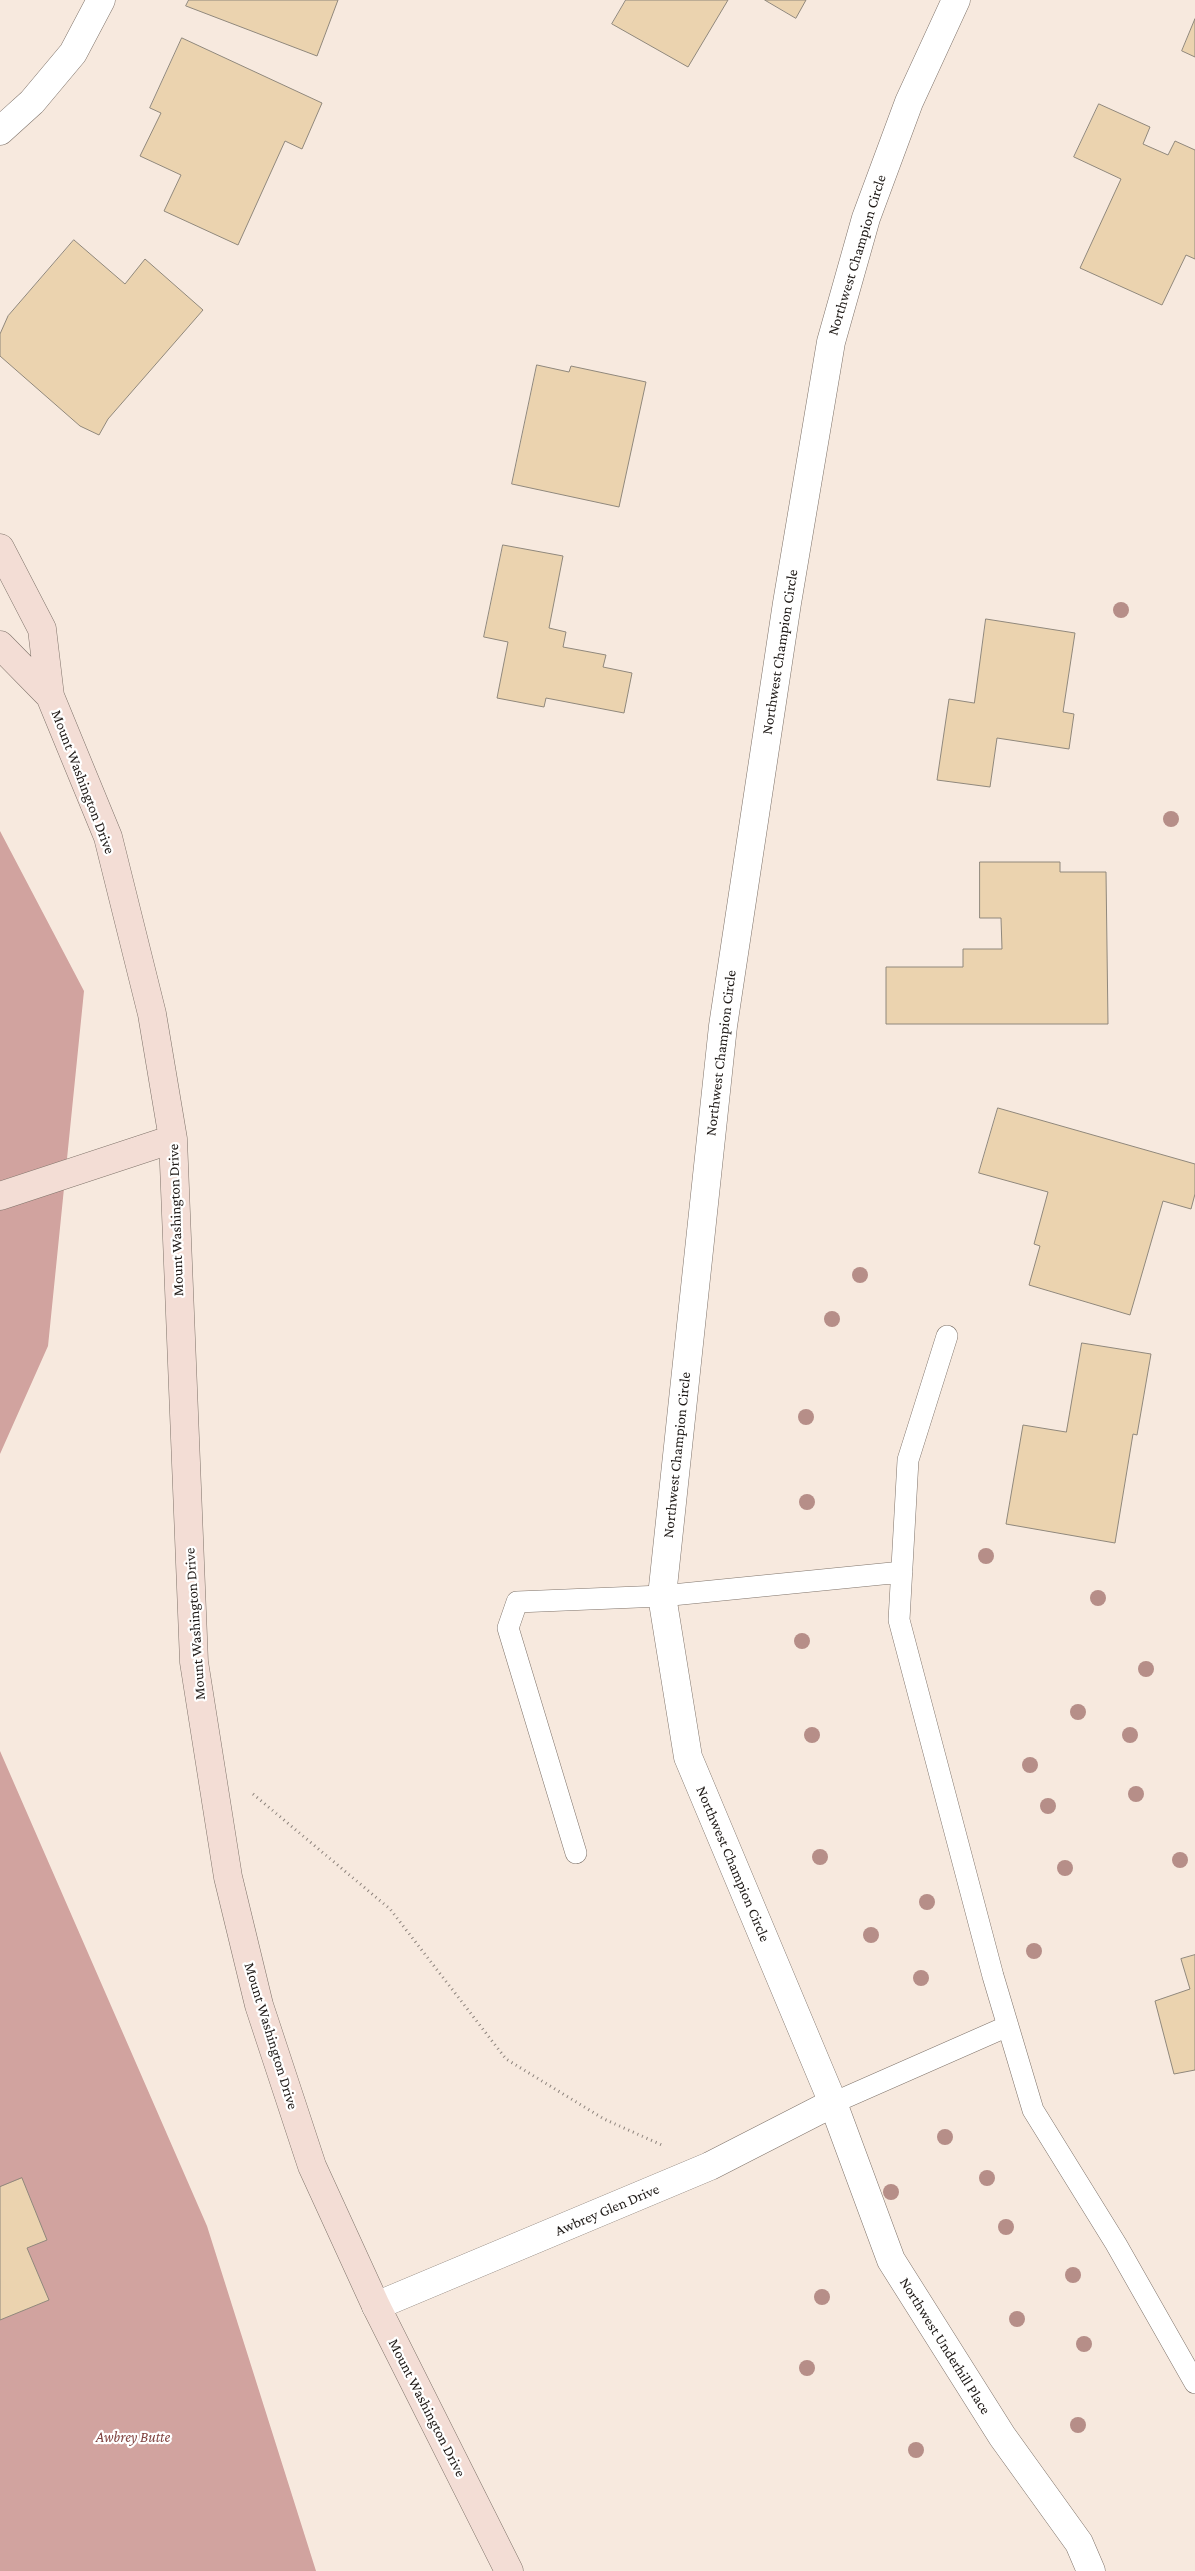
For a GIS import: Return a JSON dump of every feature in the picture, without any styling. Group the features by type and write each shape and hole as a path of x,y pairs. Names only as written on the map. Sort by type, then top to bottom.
{"main road":[{"name":"Mount Washington Drive","path":"0,548 42,629 50,696 108,837 152,1014 173,1139 194,1662 228,1876 259,2005 312,2166 376,2306 509,2571"},
{"name":"Mount Washington Drive","path":"0,645 50,696"},
{"path":"0,1196 173,1139"}],"street":[{"path":"0,131 32,102 73,53 101,0"},
{"name":"Northwest Champion Circle","path":"833,2103 688,1757 662,1596 723,1026 787,603 831,342 866,218 909,102 956,0"},
{"name":"Awbrey Glen Drive","path":"376,2306 710,2166 833,2103"},
{"name":"Northwest Underhill Place","path":"833,2103 891,2260 1002,2436 1079,2543 1091,2571"}],"lane":[{"path":"947,1336 908,1460 900,1620 1008,2026 1033,2110 1116,2244 1195,2383"},
{"path":"576,1853 508,1628 517,1602 662,1596 902,1572"},
{"path":"833,2103 1008,2026"}],"path":[{"path":"253,1793 390,1909 506,2059 604,2119 710,2166"}],"green space":[{"path":"0,831 84,991 48,1346 0,1454"},
{"name":"Awbrey Butte","path":"0,1751 207,2226 316,2571 0,2571"}],"building":[{"path":"189,0 338,0 317,56 186,6"},
{"path":"626,0 728,0 688,67 612,24"},
{"path":"765,0 806,0 796,18"},
{"path":"1195,19 1195,57 1182,51"},
{"path":"182,38 322,103 302,149 285,141 238,245 164,211 181,175 140,156 161,113 150,108"},
{"path":"1099,104 1150,127 1143,144 1168,155 1175,141 1195,150 1195,259 1186,255 1162,305 1080,268 1121,179 1074,157"},
{"path":"74,240 125,284 145,259 203,310 108,419 99,435 80,426 0,356 0,334 8,316"},
{"path":"537,365 569,372 571,366 646,382 619,507 512,484"},
{"path":"503,545 563,556 549,628 566,632 563,647 606,655 603,667 632,673 624,713 546,698 544,707 497,698 508,642 484,637"},
{"path":"986,619 1075,633 1063,712 1074,714 1069,749 997,738 990,787 937,780 949,699 974,703"},
{"path":"980,862 1060,862 1060,872 1106,872 1108,1024 886,1024 886,967 963,967 963,949 1002,949 1001,918 980,918"},
{"path":"998,1108 1195,1164 1195,1194 1191,1209 1163,1201 1130,1315 1029,1285 1040,1246 1034,1244 1048,1192 979,1173"},
{"path":"1082,1343 1151,1354 1137,1435 1133,1434 1115,1543 1006,1524 1023,1425 1066,1432"},
{"path":"1195,1955 1195,2070 1174,2074 1155,2001 1190,1989 1181,1959"},
{"path":"22,2178 47,2240 27,2248 49,2300 0,2320 0,2187"}]}
